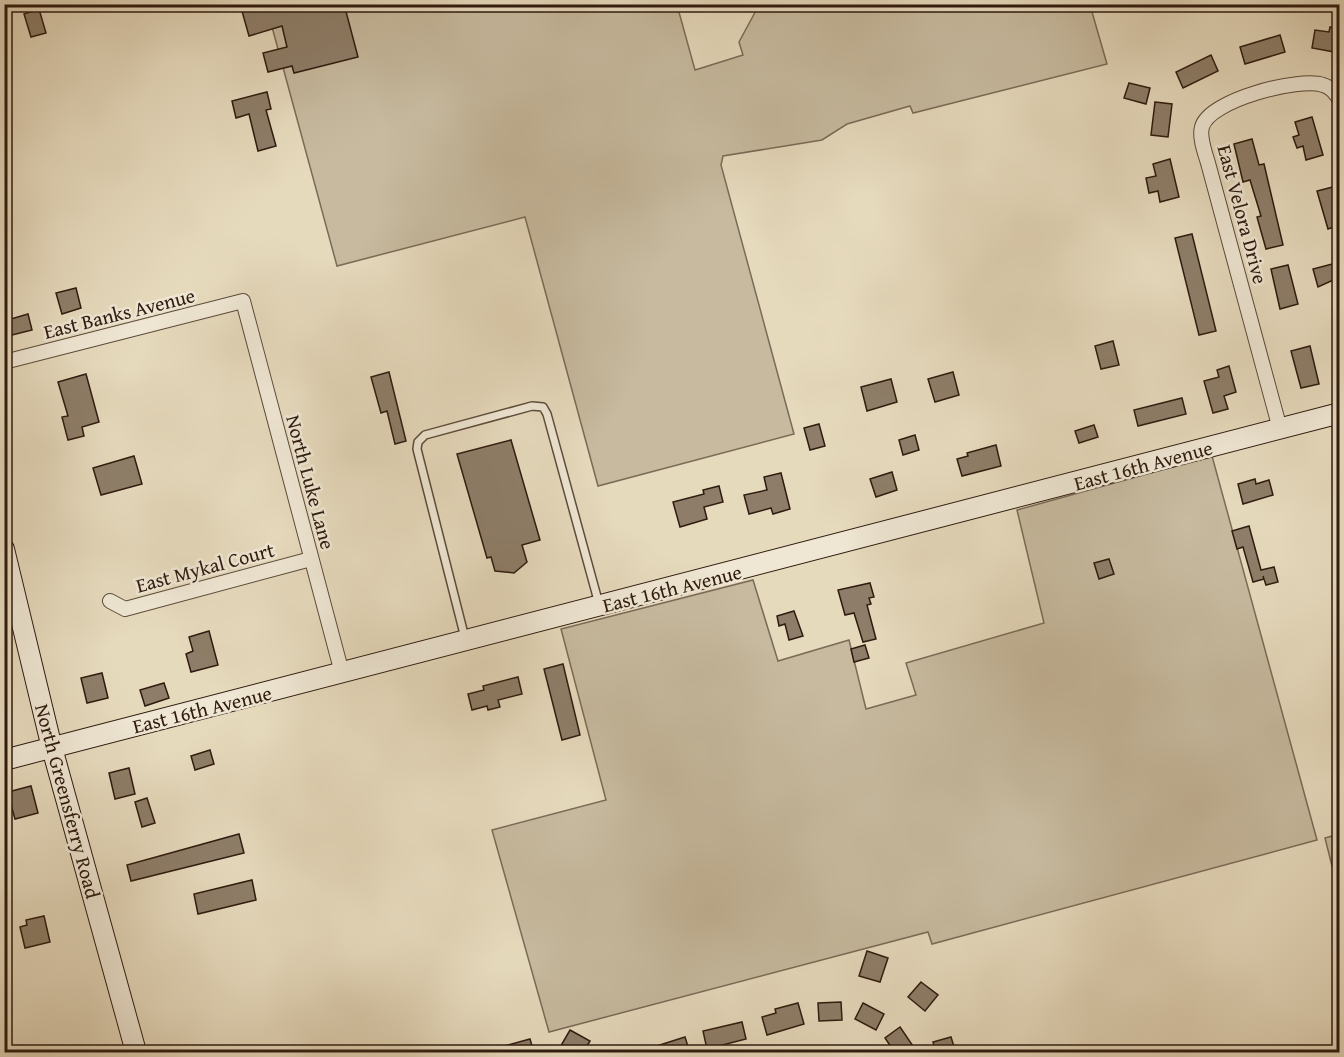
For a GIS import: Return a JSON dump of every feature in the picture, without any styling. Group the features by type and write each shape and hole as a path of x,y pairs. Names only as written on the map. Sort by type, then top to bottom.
{"street":[{"name":"East Velora Drive","path":"1280,429 1208,163 1202,127 1208,117 1223,104 1299,83 1324,85 1333,90 1340,100"},
{"name":"East Banks Avenue","path":"4,362 243,301"},
{"name":"North Luke Lane","path":"243,301 342,673"},
{"name":"East 16th Avenue","path":"4,760 1340,413"},
{"name":"North Greensferry Road","path":"4,549 52,748 136,1053"},
{"name":"East Mykal Court","path":"110,601 125,609 311,559"}],"lane":[{"path":"466,641 417,450 418,442 424,435 532,406 543,407 547,414 599,606"}],"shaded area":[{"path":"266,5 677,5 695,70 743,55 739,42 759,5 1090,5 1107,64 913,113 910,106 847,124 822,140 723,156 721,165 794,434 598,486 525,217 337,266"},
{"path":"1212,456 1317,840 932,944 928,932 549,1032 492,830 606,800 561,629 753,580 778,661 849,640 866,709 916,695 906,663 1044,623 1017,510"},
{"path":"1340,834 1339,894 1325,838"}],"building":[{"path":"240,4 344,4 358,57 294,73 292,66 268,72 263,53 287,47 282,26 249,36"},
{"path":"39,9 46,33 31,37 24,14"},
{"path":"1330,27 1340,29 1340,53 1312,48 1315,30 1329,32"},
{"path":"1280,35 1285,52 1245,64 1240,47"},
{"path":"1211,55 1218,71 1183,88 1176,72"},
{"path":"1129,83 1150,88 1146,104 1124,98"},
{"path":"267,92 271,109 266,110 276,146 258,151 249,114 236,118 232,101"},
{"path":"1155,102 1172,104 1168,137 1151,135"},
{"path":"1312,117 1323,155 1306,160 1303,146 1297,148 1293,137 1299,135 1295,122"},
{"path":"1252,139 1259,165 1264,164 1283,245 1266,249 1257,217 1261,216 1250,180 1243,182 1234,144"},
{"path":"1170,159 1179,197 1160,202 1158,191 1149,193 1146,178 1156,176 1153,164"},
{"path":"1333,187 1340,209 1340,225 1328,229 1317,191"},
{"path":"1192,234 1216,331 1199,335 1175,238"},
{"path":"1340,262 1340,277 1318,287 1313,269"},
{"path":"1288,265 1298,304 1280,309 1271,269"},
{"path":"76,288 81,308 62,314 56,293"},
{"path":"28,314 32,330 4,337 4,321"},
{"path":"1113,341 1119,365 1101,369 1095,346"},
{"path":"1310,346 1319,384 1301,388 1291,351"},
{"path":"1229,366 1236,392 1224,396 1228,409 1213,413 1204,381 1219,377 1217,370"},
{"path":"389,372 406,441 395,444 387,411 381,413 371,377"},
{"path":"953,372 959,395 935,402 928,379"},
{"path":"86,374 99,422 82,427 84,436 68,440 62,417 68,416 58,382"},
{"path":"891,379 897,402 867,411 861,387"},
{"path":"1182,398 1186,414 1138,426 1134,410"},
{"path":"819,424 825,446 810,450 804,428"},
{"path":"1094,425 1098,437 1079,443 1075,431"},
{"path":"915,435 919,450 903,455 899,440"},
{"path":"511,440 540,540 522,545 527,562 514,573 495,571 491,557 487,558 457,454"},
{"path":"996,445 1001,466 962,476 957,459 968,456 967,453"},
{"path":"134,456 142,484 101,495 93,468"},
{"path":"892,472 897,490 876,497 870,479"},
{"path":"781,473 790,509 773,514 771,508 749,514 744,495 767,490 764,477"},
{"path":"1255,479 1256,484 1269,480 1273,495 1243,504 1238,484"},
{"path":"719,486 723,502 704,507 707,519 680,527 673,502 704,494 703,490"},
{"path":"1249,526 1261,570 1274,567 1278,582 1266,585 1264,579 1253,582 1243,547 1237,549 1232,531"},
{"path":"1109,559 1114,574 1099,579 1094,563"},
{"path":"870,583 874,597 869,598 871,604 867,605 876,639 863,642 854,613 845,615 838,590"},
{"path":"794,611 803,636 789,640 785,624 779,626 777,616"},
{"path":"209,631 218,665 191,672 186,654 193,651 189,637"},
{"path":"865,645 869,658 854,662 851,649"},
{"path":"563,664 580,735 562,740 544,669"},
{"path":"102,673 108,698 87,703 81,678"},
{"path":"518,677 522,694 498,700 500,707 488,710 487,706 472,710 468,694 484,690 483,686"},
{"path":"164,683 169,698 145,706 140,690"},
{"path":"210,750 214,764 195,770 191,756"},
{"path":"129,768 135,794 115,799 109,773"},
{"path":"31,786 38,813 15,819 11,805 4,807 4,793"},
{"path":"147,798 155,823 142,827 135,802"},
{"path":"239,834 244,853 131,881 127,865"},
{"path":"252,880 256,900 198,914 194,894"},
{"path":"44,916 50,942 25,948 20,927 27,925 26,920"},
{"path":"867,951 888,958 880,982 859,976"},
{"path":"921,982 938,995 925,1011 908,997"},
{"path":"841,1002 842,1020 819,1021 818,1003"},
{"path":"798,1003 804,1024 767,1035 762,1017 776,1013 775,1009"},
{"path":"863,1003 884,1014 876,1030 855,1019"},
{"path":"742,1022 746,1039 707,1049 703,1031"},
{"path":"900,1027 913,1046 904,1053 895,1053 885,1038"},
{"path":"570,1030 590,1041 583,1053 565,1053 559,1049"},
{"path":"685,1037 690,1053 645,1053 644,1050"},
{"path":"951,1037 956,1053 936,1053 933,1042"},
{"path":"530,1039 534,1053 493,1053 493,1049"}]}
